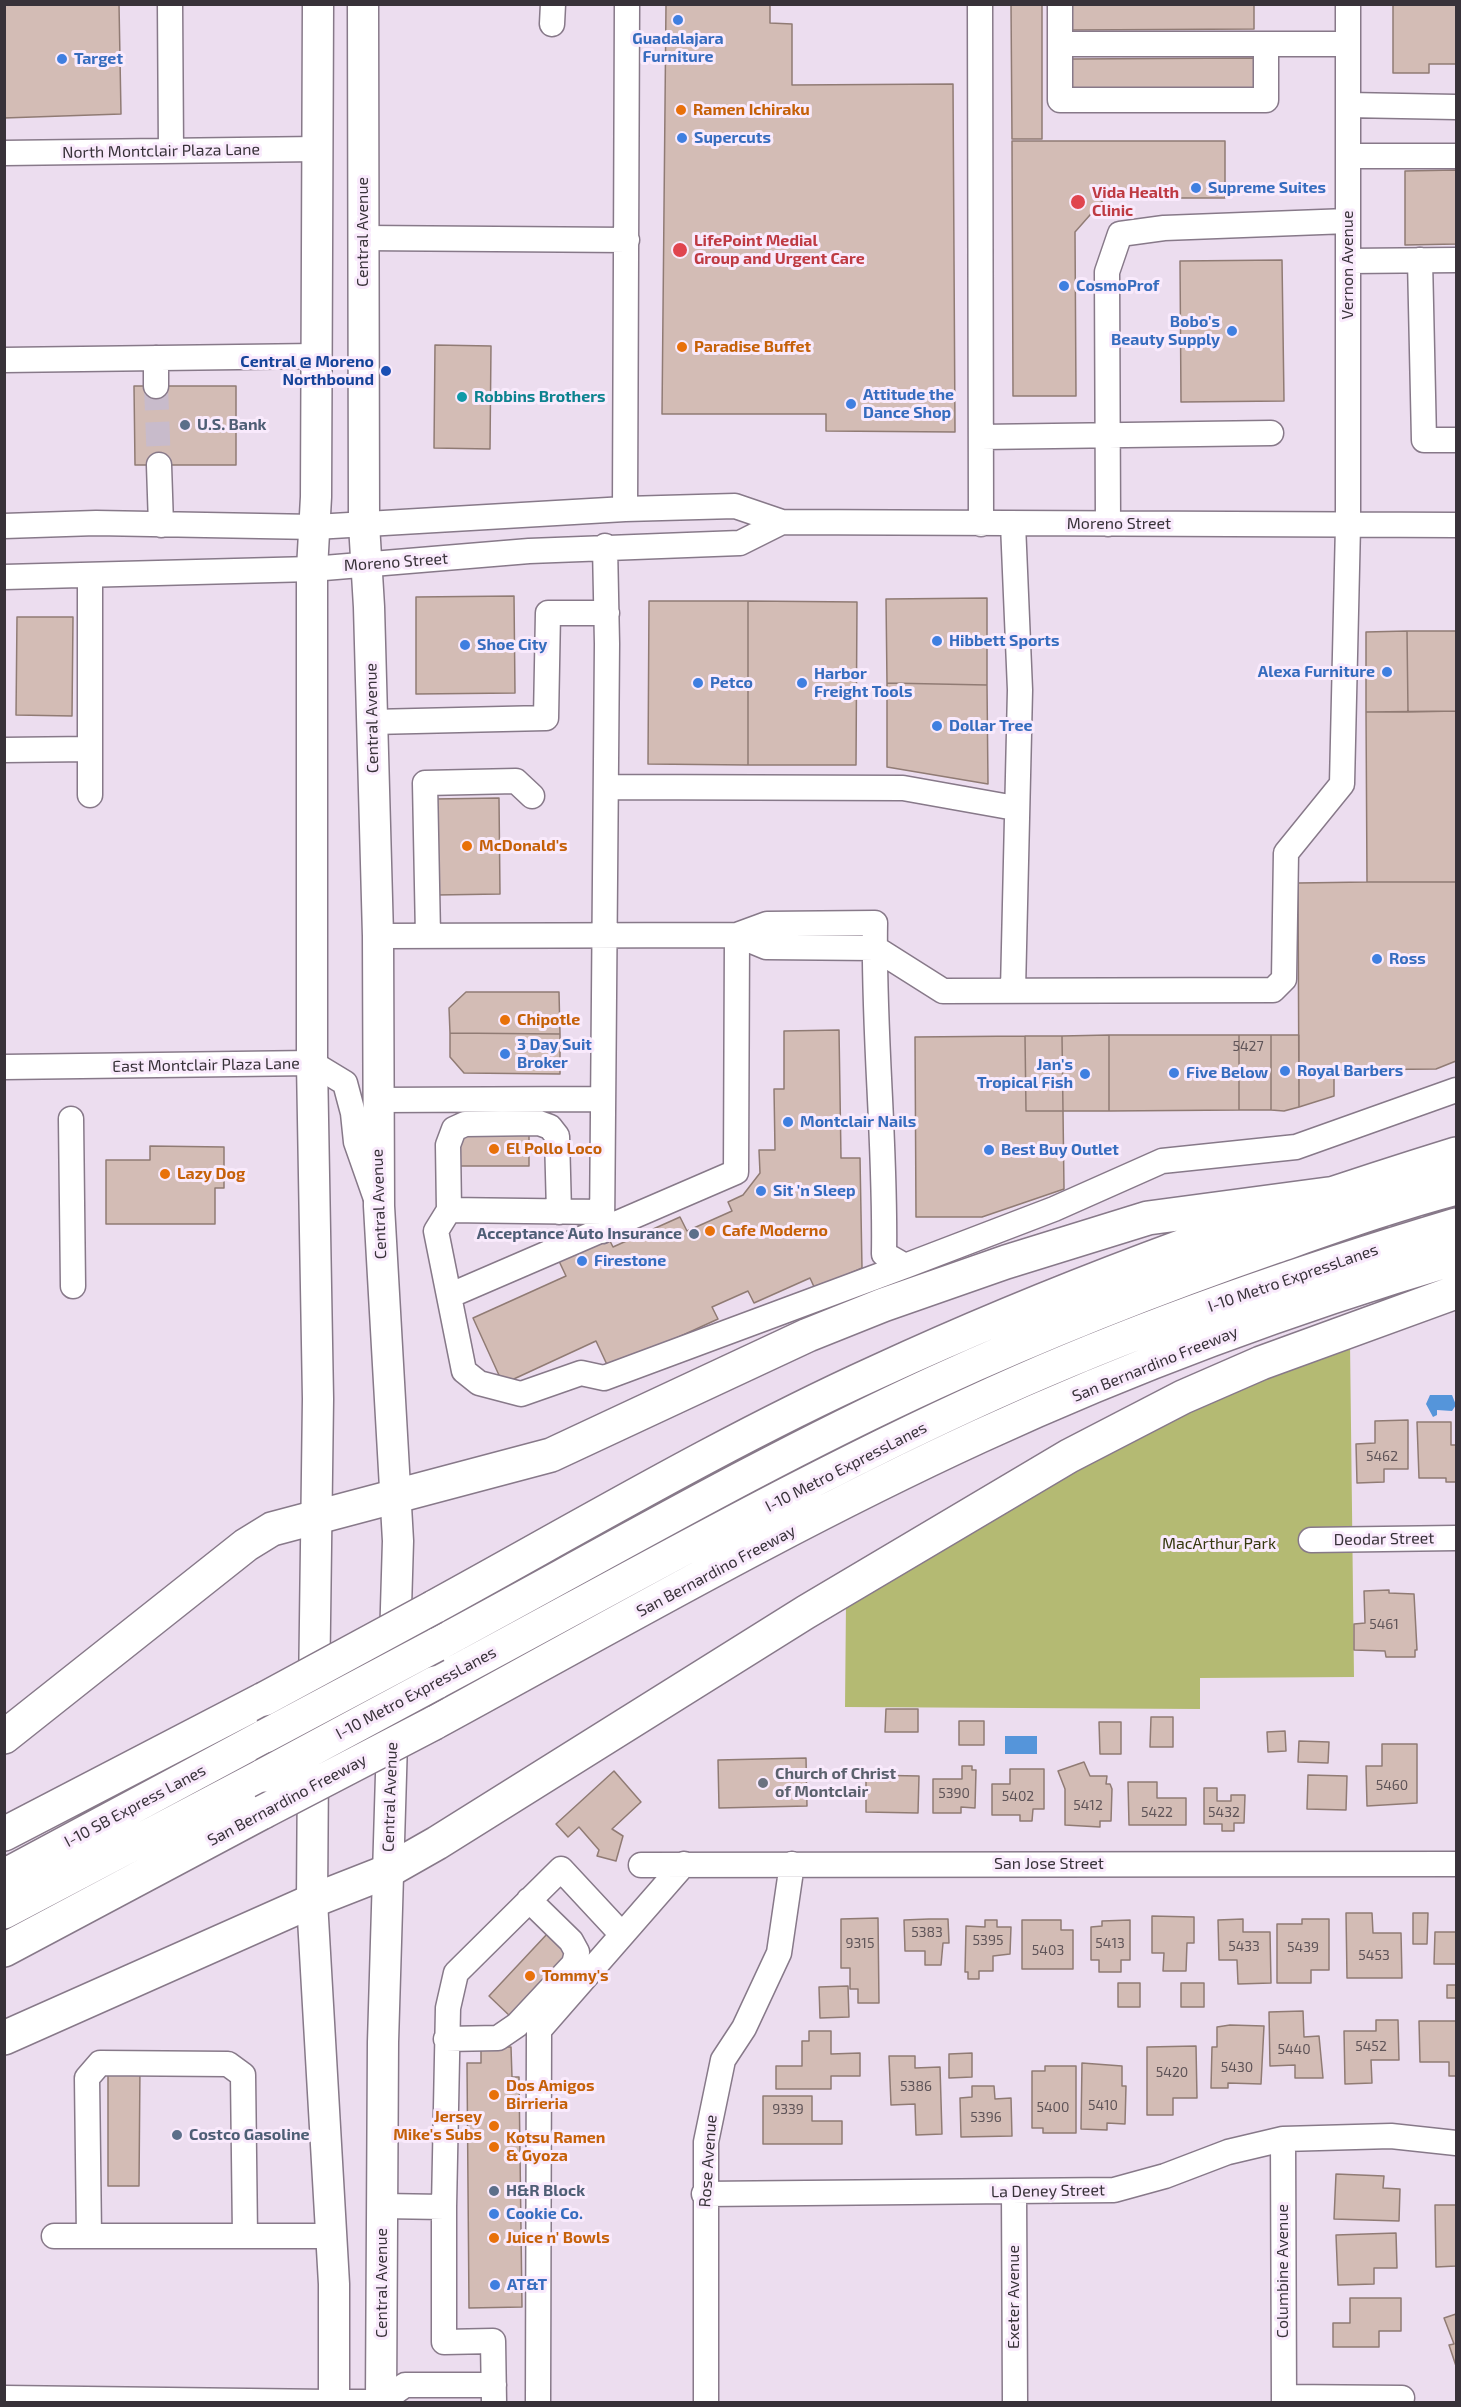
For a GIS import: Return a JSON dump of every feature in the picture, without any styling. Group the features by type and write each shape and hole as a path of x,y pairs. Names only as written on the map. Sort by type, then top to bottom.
{"highway":[{"path":"4,1834 264,1699 728,1447 874,1373 1014,1311 1328,1194 1456,1154"},
{"name":"I-10 Metro ExpressLanes","path":"265,1736 789,1455 933,1383 1059,1328 1190,1276 1323,1230 1456,1188"},
{"path":"4,1737 246,1545 272,1529 551,1455 808,1335 883,1305 1006,1262 1149,1218 1328,1194"},
{"name":"I-10 Metro ExpressLanes","path":"264,1775 887,1445 1022,1381 1270,1285 1456,1225"},
{"name":"San Bernardino Freeway","path":"4,1950 434,1723 712,1571 980,1436 1110,1380 1255,1324 1456,1258"},
{"path":"4,2038 312,1901 386,1872 437,1843 888,1562 1069,1456 1183,1397 1261,1363 1456,1292"},
{"name":"I-10 SB Express Lanes","path":"4,1876 265,1736"},
{"name":"I-10 SB Express Lanes","path":"4,1912 264,1775"}],"main road":[{"path":"318,4 315,527 312,569 312,1063 318,1399 312,1901 331,2236 332,2403"},
{"name":"Central Avenue","path":"363,4 364,524 378,936 379,1206 398,1541 386,1872 382,2402"}],"street":[{"path":"170,4 171,151"},
{"path":"625,509 627,4"},
{"path":"980,4 981,524"},
{"path":"1060,4 1060,100 1266,100 1266,44"},
{"name":"Vernon Avenue","path":"875,948 943,991 1273,990 1284,979 1286,853 1342,784 1348,525 1348,4"},
{"path":"1060,44 1348,44"},
{"path":"1348,105 1456,107"},
{"name":"North Montclair Plaza Lane","path":"4,153 317,149"},
{"path":"1348,156 1456,156"},
{"path":"1108,524 1107,272 1120,234 1164,228 1348,221"},
{"path":"363,238 627,240"},
{"path":"1420,260 1424,440 1456,440"},
{"path":"1348,261 1456,260"},
{"path":"4,360 316,356"},
{"path":"156,358 156,386"},
{"path":"981,437 1270,433"},
{"path":"159,465 161,525"},
{"name":"Moreno Street","path":"4,526 96,523 315,527 625,509 735,506 782,522 1456,525"},
{"name":"Moreno Street","path":"4,577 312,569 605,546 740,543 782,522"},
{"path":"1013,524 1020,690 1013,990"},
{"path":"602,1221 607,613 605,546"},
{"path":"90,574 90,795"},
{"path":"372,722 546,718 548,613 607,613"},
{"path":"4,750 90,749"},
{"path":"428,936 425,783 516,781 532,796"},
{"path":"606,787 903,788 1016,808"},
{"path":"378,936 737,935 767,924 875,923 885,1195 884,1254 905,1266"},
{"path":"737,935 766,947 875,948"},
{"path":"451,1295 602,1221 736,1172 737,935"},
{"name":"East Montclair Plaza Lane","path":"4,1067 312,1063 345,1083 353,1113 356,1142 379,1206"},
{"path":"559,1212 557,1136 550,1127 540,1123 465,1124 454,1129 448,1145 449,1210 436,1231 451,1295 464,1371 479,1383 522,1394 581,1373 604,1378 1054,1209 1162,1161 1296,1147 1456,1090"},
{"path":"377,1100 602,1099"},
{"path":"71,1119 73,1286"},
{"path":"449,1210 559,1212 602,1221"},
{"name":"Deodar Street","path":"1311,1540 1456,1538"},
{"path":"538,2403 539,2030 684,1864"},
{"name":"Rose Avenue","path":"706,2403 704,2194 706,2142 713,2097 723,2060 744,2028 779,1953 792,1864"},
{"name":"San Jose Street","path":"641,1865 1456,1864"},
{"path":"340,2403 382,2402 405,2385 494,2394 493,2341 444,2342 446,2039 448,2008 456,1973 561,1869 614,1926 624,1932"},
{"path":"446,2039 498,2038 517,2025 574,1964 577,1952 571,1941 529,1900"},
{"path":"89,2236 87,2078 100,2063 112,2063 228,2064 243,2075 245,2236"},
{"name":"La Deney Street","path":"704,2194 1114,2190 1165,2176 1228,2152 1283,2139 1391,2136 1456,2143"},
{"name":"Columbine Avenue","path":"1283,2139 1284,2400"},
{"name":"Exeter Avenue","path":"1014,2191 1015,2403"},
{"path":"382,2206 444,2207"},
{"path":"54,2236 331,2236"},
{"path":"4,2398 332,2403"},
{"path":"1284,2400 1402,2398"}],"green space":[{"name":"MacArthur Park","path":"1350,1342 1354,1677 1200,1678 1200,1709 845,1707 846,1602 959,1530 1203,1404"}],"water":[{"path":"1430,1395 1452,1395 1456,1405 1452,1411 1437,1410 1437,1415 1433,1417 1426,1404"},
{"path":"1005,1736 1037,1736 1037,1754 1005,1754"}],"building":[{"name":"Target","path":"4,4 119,4 121,114 4,118"},
{"path":"666,4 770,4 770,23 792,24 792,85 953,84 955,432 826,431 826,414 662,414"},
{"path":"1011,4 1042,4 1042,139 1012,139"},
{"path":"1072,4 1254,4 1254,29 1072,30"},
{"path":"1393,4 1456,4 1456,64 1429,64 1429,73 1393,73"},
{"path":"1254,58 1254,90 1071,90 1071,59"},
{"path":"1012,141 1225,141 1225,198 1105,198 1075,232 1076,396 1013,396"},
{"path":"1456,170 1456,244 1405,245 1405,171"},
{"name":"Bobo's Beauty Supply","path":"1282,260 1284,401 1181,402 1180,261"},
{"name":"Robbins Brothers","path":"435,345 491,346 490,449 434,448"},
{"name":"U.S. Bank","path":"134,386 236,386 236,465 135,465"},
{"name":"Shoe City","path":"514,596 515,693 416,694 416,597"},
{"name":"Hibbett Sports","path":"987,598 987,685 887,683 886,599"},
{"name":"Petco","path":"649,601 748,601 748,765 648,764"},
{"name":"Harbor Freight Tools","path":"748,601 857,602 856,765 748,765"},
{"path":"17,617 73,617 72,716 16,715"},
{"path":"1407,631 1456,631 1456,711 1408,712"},
{"name":"Alexa Furniture","path":"1407,631 1408,712 1366,712 1366,632"},
{"name":"Dollar Tree","path":"887,683 987,685 988,784 887,767"},
{"path":"1456,711 1456,882 1367,882 1366,712"},
{"name":"McDonald's","path":"499,798 500,894 436,895 434,799"},
{"name":"Ross","path":"1456,882 1456,1061 1436,1069 1334,1070 1334,1096 1299,1107 1298,883"},
{"name":"Chipotle","path":"466,992 559,992 560,1034 450,1033 449,1008"},
{"path":"839,1030 841,1158 860,1158 862,1268 815,1289 810,1278 754,1303 748,1291 712,1307 718,1319 609,1369 596,1341 503,1384 473,1318 566,1276 558,1259 608,1237 613,1247 680,1217 687,1231 732,1211 728,1202 743,1195 760,1173 759,1150 775,1150 774,1089 784,1089 784,1031"},
{"name":"3 Day Suit Broker","path":"450,1033 560,1034 560,1074 464,1073 450,1057"},
{"name":"Five Below","path":"1109,1035 1239,1035 1239,1110 1109,1111"},
{"name":"Jan's Tropical Fish","path":"1109,1035 1109,1111 1063,1111 1062,1036"},
{"path":"1239,1035 1271,1035 1271,1110 1239,1110"},
{"name":"Royal Barbers","path":"1271,1035 1299,1035 1299,1107 1284,1111 1271,1110"},
{"path":"1025,1036 1062,1036 1063,1111 1026,1111"},
{"name":"Best Buy Outlet","path":"1025,1036 1026,1111 1063,1111 1064,1189 982,1217 916,1217 915,1037"},
{"name":"El Pollo Loco","path":"459,1132 529,1132 529,1166 460,1166"},
{"name":"Lazy Dog","path":"150,1146 224,1147 224,1188 215,1188 215,1224 106,1224 106,1160 150,1160"},
{"path":"1408,1420 1408,1469 1384,1469 1384,1482 1357,1483 1356,1444 1375,1443 1375,1421"},
{"path":"1417,1422 1451,1422 1451,1445 1456,1445 1456,1482 1446,1482 1446,1478 1419,1478"},
{"path":"1389,1590 1389,1593 1414,1594 1417,1650 1415,1650 1415,1657 1386,1657 1385,1651 1354,1650 1354,1624 1365,1623 1364,1591"},
{"path":"886,1709 918,1709 918,1732 885,1732"},
{"path":"1151,1717 1173,1717 1173,1747 1150,1747"},
{"path":"959,1721 984,1721 984,1745 959,1745"},
{"path":"1099,1722 1121,1722 1121,1754 1100,1754"},
{"path":"1285,1731 1286,1751 1268,1752 1267,1732"},
{"path":"1299,1741 1329,1742 1328,1763 1298,1762"},
{"path":"1382,1744 1417,1744 1417,1803 1367,1806 1366,1766 1382,1766"},
{"name":"Church of Christ of Montclair","path":"806,1758 807,1806 719,1808 718,1760"},
{"path":"1084,1762 1090,1776 1107,1776 1106,1784 1110,1784 1112,1789 1111,1821 1100,1821 1100,1827 1065,1825 1065,1789 1058,1771"},
{"path":"962,1766 972,1766 972,1770 976,1770 975,1808 961,1807 961,1813 933,1813 933,1779 962,1779"},
{"path":"1010,1769 1044,1769 1044,1809 1033,1809 1032,1821 1020,1821 1020,1815 992,1815 992,1784 1010,1784"},
{"path":"614,1771 641,1802 612,1829 623,1836 616,1861 597,1856 599,1850 579,1827 568,1837 556,1824"},
{"path":"866,1775 919,1776 918,1813 866,1812"},
{"path":"1308,1775 1347,1776 1346,1810 1307,1809"},
{"path":"1128,1782 1157,1782 1157,1798 1186,1798 1186,1825 1129,1825"},
{"path":"1204,1788 1217,1788 1217,1801 1231,1801 1231,1795 1245,1795 1244,1823 1234,1823 1234,1831 1222,1831 1222,1824 1204,1824"},
{"path":"1346,1913 1372,1913 1373,1933 1401,1933 1402,1978 1347,1978"},
{"path":"1413,1913 1428,1913 1427,1944 1413,1944"},
{"path":"1152,1916 1194,1917 1194,1943 1187,1943 1186,1971 1163,1971 1164,1953 1152,1953"},
{"path":"878,1918 879,2003 858,2003 858,1989 850,1989 850,1968 841,1968 841,1919"},
{"path":"948,1919 949,1943 943,1943 941,1965 925,1965 925,1951 905,1951 904,1920"},
{"path":"1243,1919 1243,1932 1270,1932 1271,1983 1238,1984 1237,1960 1219,1960 1218,1920"},
{"path":"1302,1919 1329,1919 1329,1970 1311,1970 1311,1983 1277,1983 1277,1924 1302,1924"},
{"path":"985,1920 997,1920 997,1927 1011,1927 1010,1954 993,1956 993,1971 979,1971 979,1979 968,1979 968,1972 965,1972 966,1926 985,1927"},
{"path":"1022,1920 1061,1920 1061,1930 1073,1930 1073,1969 1022,1969"},
{"path":"1130,1920 1130,1960 1121,1960 1121,1972 1099,1972 1099,1960 1091,1960 1091,1927 1102,1926 1102,1921"},
{"path":"1435,1932 1456,1932 1456,1964 1434,1964"},
{"name":"Tommy's","path":"548,1933 572,1956 512,2018 489,1996"},
{"path":"1118,1983 1140,1983 1140,2007 1118,2007"},
{"path":"1181,1983 1204,1983 1204,2007 1181,2007"},
{"path":"1447,1985 1456,1985 1456,1998 1447,1998"},
{"path":"848,1986 849,2017 820,2018 819,1987"},
{"path":"1303,2011 1304,2037 1319,2036 1323,2078 1295,2078 1295,2065 1270,2066 1269,2012"},
{"path":"1376,2020 1398,2020 1399,2060 1371,2060 1372,2083 1345,2084 1344,2031 1376,2031"},
{"path":"1419,2021 1456,2021 1456,2076 1449,2076 1449,2062 1420,2062"},
{"path":"1264,2026 1261,2084 1228,2083 1228,2088 1211,2088 1212,2047 1217,2047 1217,2027"},
{"path":"809,2031 831,2031 831,2054 860,2053 860,2076 831,2076 831,2089 776,2089 776,2066 802,2066 802,2041 809,2041"},
{"path":"1196,2046 1197,2098 1173,2098 1173,2115 1147,2115 1147,2047"},
{"path":"481,2047 511,2047 512,2077 519,2077 522,2307 469,2308 467,2063 481,2063"},
{"path":"972,2053 972,2077 949,2078 949,2054"},
{"path":"889,2056 915,2056 915,2068 940,2067 942,2134 916,2135 915,2104 891,2105"},
{"path":"1082,2063 1122,2066 1122,2086 1126,2086 1125,2124 1107,2123 1107,2130 1081,2129"},
{"path":"108,2066 140,2066 139,2186 108,2186"},
{"path":"1045,2066 1076,2066 1076,2133 1043,2133 1043,2128 1032,2128 1032,2071 1045,2071"},
{"path":"972,2086 994,2086 995,2099 1011,2098 1012,2136 961,2137 960,2098 972,2097"},
{"path":"763,2096 812,2096 812,2121 842,2121 842,2144 763,2144"},
{"path":"1336,2174 1384,2176 1383,2188 1400,2189 1399,2221 1334,2219"},
{"path":"1435,2205 1456,2205 1456,2266 1436,2267"},
{"path":"1396,2233 1397,2268 1374,2268 1374,2284 1338,2285 1336,2235"},
{"path":"1350,2298 1401,2298 1401,2331 1379,2331 1379,2347 1333,2347 1333,2323 1350,2323"},
{"path":"1456,2314 1456,2366 1449,2345 1454,2344 1444,2318"}],"tunnel":[{"path":"156,386 159,465"}],"place":[{"name":"Guadalajara Furniture","path":"678,20"},
{"name":"Target","path":"62,59"},
{"name":"Ramen Ichiraku","path":"681,110"},
{"name":"Supercuts","path":"682,138"},
{"name":"Supreme Suites","path":"1196,188"},
{"name":"Vida Health Clinic","path":"1078,202"},
{"name":"LifePoint Medial Group and Urgent Care","path":"680,250"},
{"name":"CosmoProf","path":"1064,286"},
{"name":"Bobo's Beauty Supply","path":"1232,331"},
{"name":"Paradise Buffet","path":"682,347"},
{"name":"Central @ Moreno Northbound","path":"386,371"},
{"name":"Robbins Brothers","path":"462,397"},
{"name":"Attitude the Dance Shop","path":"851,404"},
{"name":"U.S. Bank","path":"185,425"},
{"name":"Hibbett Sports","path":"937,641"},
{"name":"Shoe City","path":"465,645"},
{"name":"Alexa Furniture","path":"1387,672"},
{"name":"Petco","path":"698,683"},
{"name":"Harbor Freight Tools","path":"802,683"},
{"name":"Dollar Tree","path":"937,726"},
{"name":"McDonald's","path":"467,846"},
{"name":"Ross","path":"1377,959"},
{"name":"Chipotle","path":"505,1020"},
{"name":"3 Day Suit Broker","path":"505,1054"},
{"name":"Royal Barbers","path":"1285,1071"},
{"name":"Five Below","path":"1174,1073"},
{"name":"Jan's Tropical Fish","path":"1085,1074"},
{"name":"Montclair Nails","path":"788,1122"},
{"name":"El Pollo Loco","path":"494,1149"},
{"name":"Best Buy Outlet","path":"989,1150"},
{"name":"Lazy Dog","path":"165,1174"},
{"name":"Sit 'n Sleep","path":"761,1191"},
{"name":"Cafe Moderno","path":"710,1231"},
{"name":"Acceptance Auto Insurance","path":"694,1234"},
{"name":"Firestone","path":"582,1261"},
{"name":"Church of Christ of Montclair","path":"763,1783"},
{"name":"Tommy's","path":"530,1976"},
{"name":"Dos Amigos Birrieria","path":"494,2095"},
{"name":"Jersey Mike's Subs","path":"494,2126"},
{"name":"Costco Gasoline","path":"177,2135"},
{"name":"Kotsu Ramen & Gyoza","path":"494,2147"},
{"name":"H&R Block","path":"494,2191"},
{"name":"Cookie Co.","path":"494,2214"},
{"name":"Juice n' Bowls","path":"494,2238"},
{"name":"AT&T","path":"495,2285"}]}
